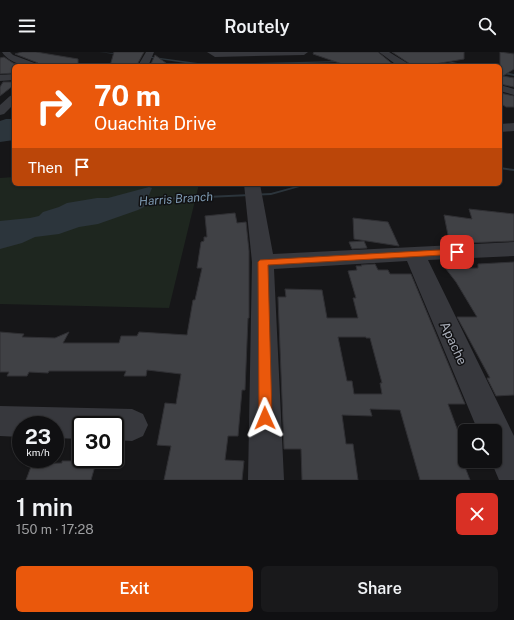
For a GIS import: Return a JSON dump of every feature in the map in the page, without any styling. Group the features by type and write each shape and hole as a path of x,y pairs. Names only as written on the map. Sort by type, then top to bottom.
{"street":[{"path":"6,52 10,57 29,64"},
{"path":"211,52 215,54 304,52"},
{"path":"383,52 401,64"},
{"path":"0,78 12,77"},
{"path":"502,89 514,92"},
{"path":"0,110 12,100"},
{"path":"502,128 514,127"},
{"path":"254,192 263,262 266,480"},
{"path":"263,262 514,249"},
{"name":"Apache","path":"414,254 491,424"},
{"path":"0,421 132,425"},
{"name":"Apache","path":"502,447 514,474"}],"shaded area":[{"path":"12,119 12,140 0,142 0,121"},
{"path":"12,177 12,186 199,186 169,308 0,304 0,178"},
{"path":"149,187 152,188 144,207 138,210 98,224 79,227 59,234 35,237 22,243 0,249 0,221 39,216 43,212 67,203 97,198 108,198"}],"building":[{"path":"22,52 36,52 78,59 78,64 39,64 15,54"},
{"path":"114,52 144,52 138,64 111,64"},
{"path":"314,52 378,52 393,64 342,64 313,54"},
{"path":"392,52 464,52 464,59 435,64 410,64"},
{"path":"500,52 514,54 514,69 503,76 514,78 514,87 502,84 502,64 500,64"},
{"path":"155,55 167,64 151,64"},
{"path":"4,57 16,64 12,64 12,73 0,74 0,58"},
{"path":"3,82 12,82 12,87 0,96 0,87"},
{"path":"502,93 514,96 514,107 506,107 502,104"},
{"path":"469,209 514,214 514,241 465,243 449,240 444,215 472,219"},
{"path":"235,213 237,223 246,222 249,251 249,318 245,390 242,390 238,436 228,436 225,460 244,461 242,480 164,480 171,446 157,445 165,403 176,404 181,374 147,370 146,376 124,376 126,371 49,371 48,373 29,372 27,376 7,376 9,372 0,372 0,332 24,334 22,337 55,338 69,332 63,343 119,343 121,336 137,336 139,332 187,335 193,300 195,300 202,268 197,268 201,242 204,241 204,237 207,237 205,216"},
{"path":"353,218 388,222 399,246 354,239"},
{"path":"364,241 367,248 352,249 349,242"},
{"path":"514,262 514,395 496,396 487,378 490,378 457,317 477,317 456,282 446,269 478,268 478,264"},
{"path":"375,264 378,270 388,270 390,274 411,274 465,404 448,404 458,431 458,468 465,468 470,480 420,480 400,410 370,409 372,416 342,415 346,444 353,444 358,480 302,480 301,449 284,449 278,297 286,297 285,289 322,290 327,318 358,318 353,298 356,298 348,271 357,270 356,266 362,266 361,265","holes":["338,337 370,338 382,383 380,383 382,394 354,394 352,381 347,381"]},
{"path":"64,461 72,461 72,468 94,468 91,480 26,480 30,468 64,468"}],"waterway":[{"path":"100,52 121,54"},
{"path":"146,57 198,64"},
{"path":"443,61 460,64"},
{"path":"251,64 342,62"},
{"path":"502,72 514,75"},
{"name":"Harris Branch","path":"502,168 514,170"},
{"name":"Harris Branch","path":"140,200 271,194 301,186"}],"route":[{"path":"265,418 263,262 457,252"}]}
